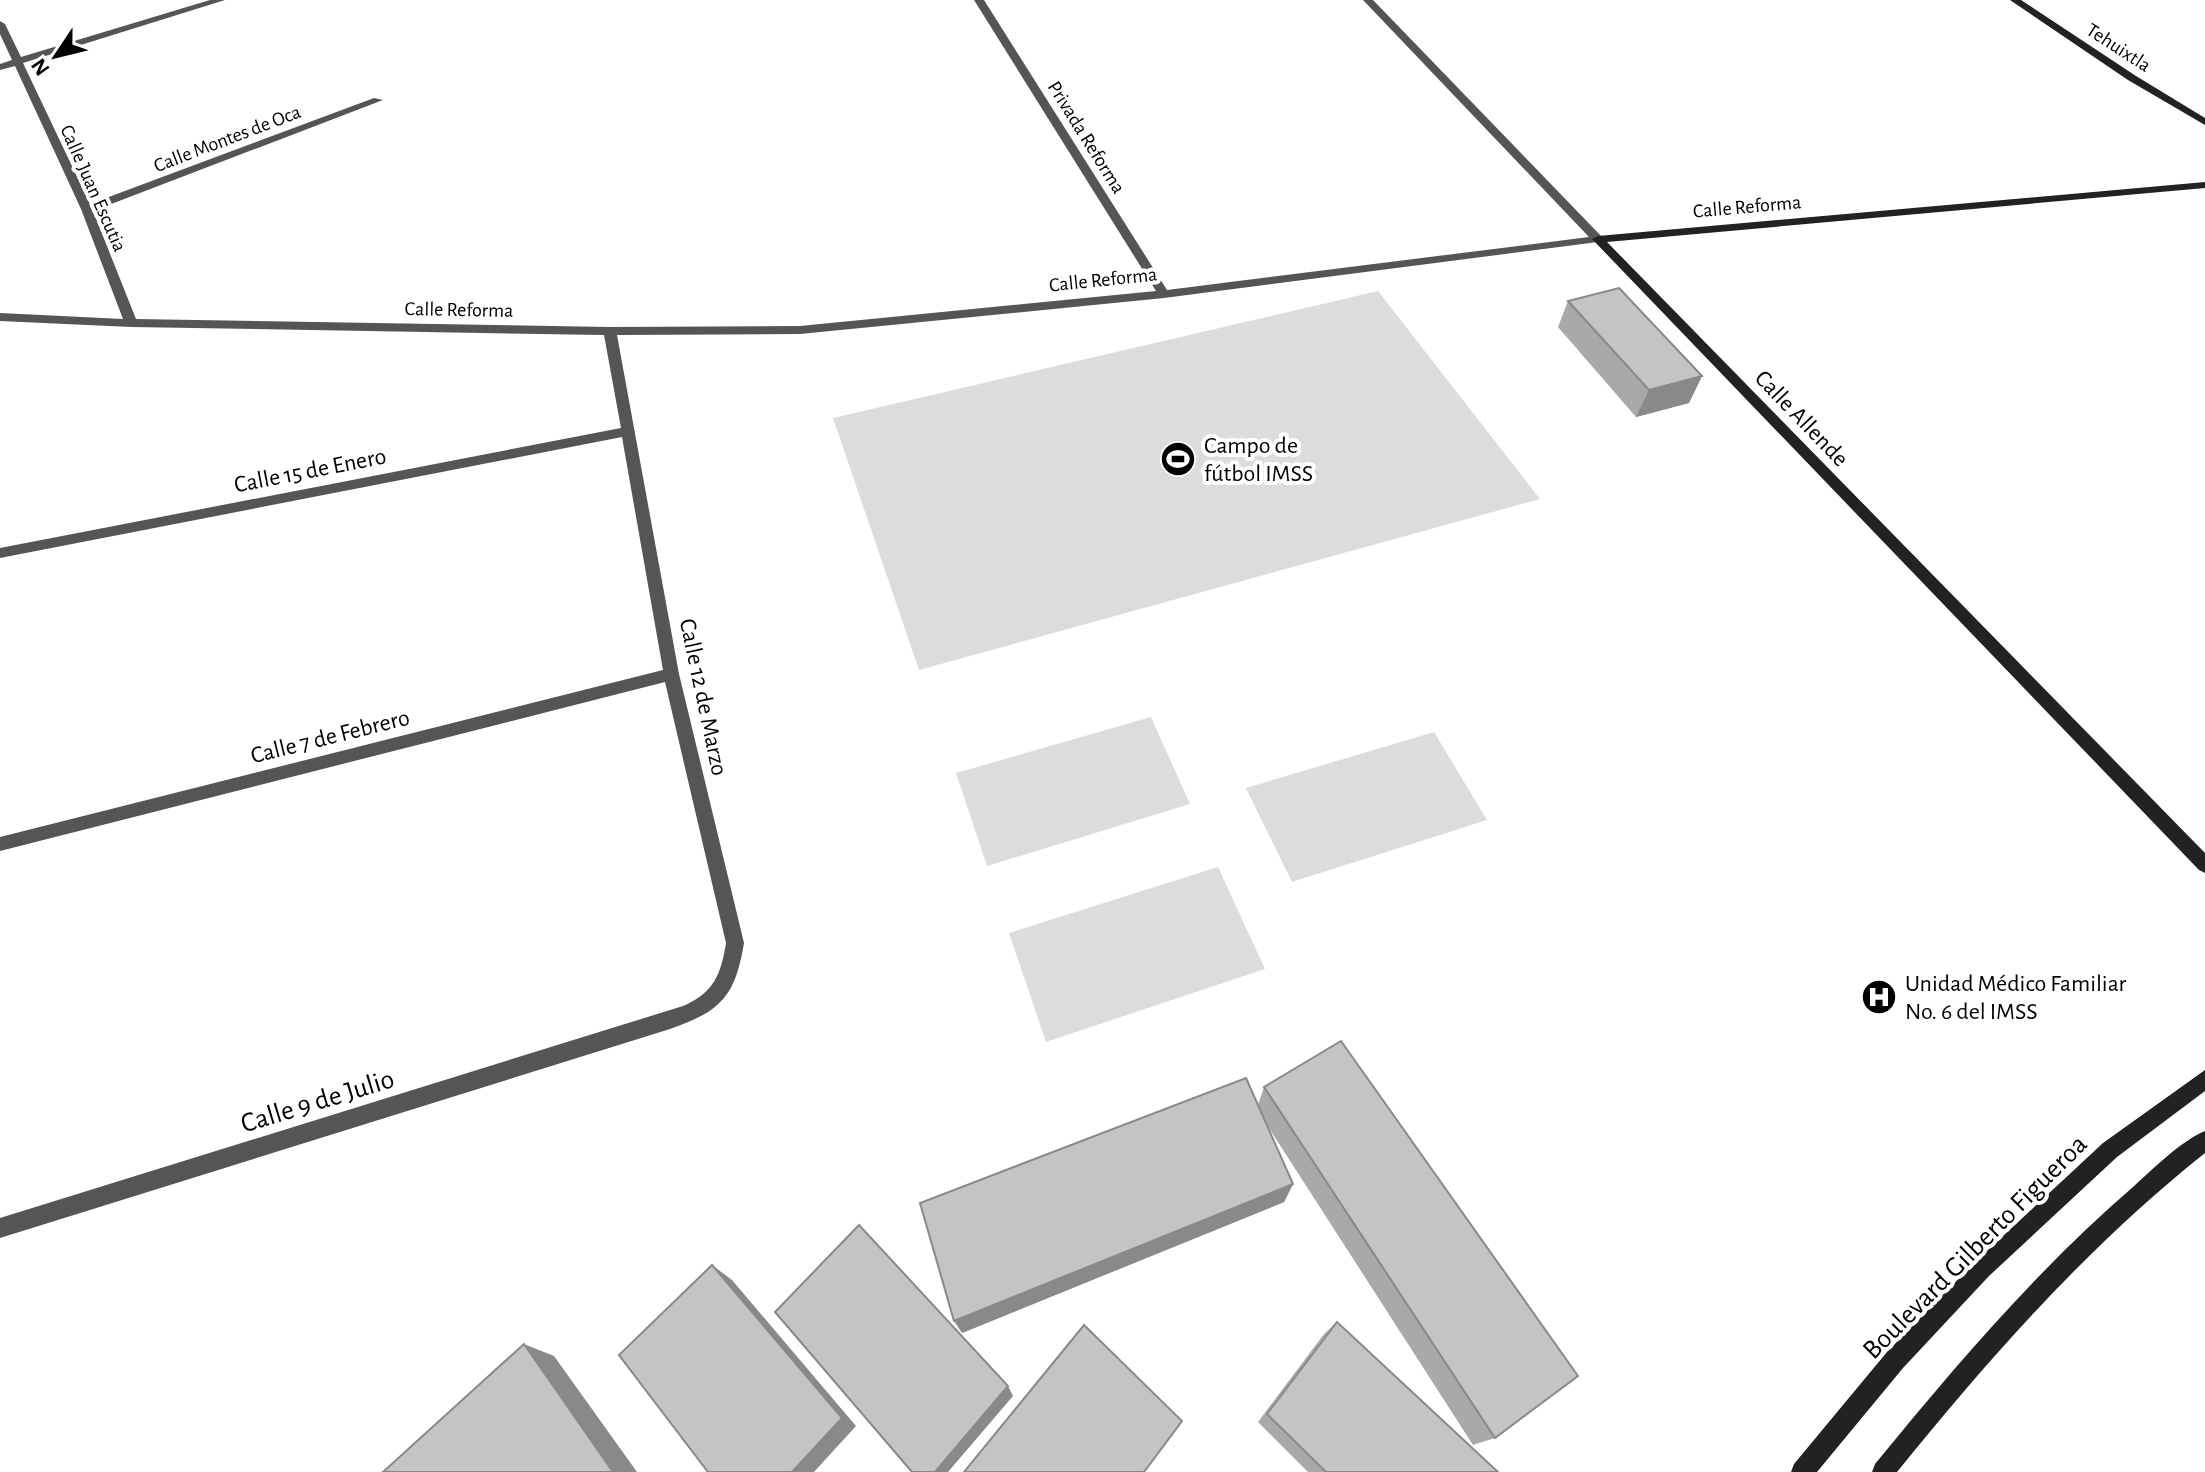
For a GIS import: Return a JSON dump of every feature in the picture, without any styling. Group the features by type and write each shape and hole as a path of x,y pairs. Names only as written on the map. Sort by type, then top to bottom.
{"main road":[{"name":"Tehuixtla","path":"2015,0 2132,78 2205,122"},
{"name":"Calle Reforma","path":"1598,239 2205,185"},
{"name":"Calle Allende","path":"1598,239 2205,865"},
{"name":"Boulevard Gilberto Figueroa","path":"1802,1472 1895,1360 1982,1269 2110,1150 2205,1079"},
{"path":"1883,1472 2023,1305 2151,1181 2205,1141"}],"street":[{"path":"0,67 220,0"},
{"name":"Privada Reforma","path":"979,0 1164,294"},
{"name":"Calle Allende","path":"1368,0 1598,239"},
{"name":"Calle Juan Escutia","path":"0,24 15,62 87,209 131,323"},
{"name":"Calle Montes de Oca","path":"87,209 378,100"},
{"name":"Calle Reforma","path":"0,317 131,323 610,331 800,330 1164,294 1598,239"},
{"name":"Calle 12 de Marzo","path":"610,331 671,674 735,943 732,972 722,992 702,1009 651,1026"},
{"name":"Calle 15 de Enero","path":"0,553 628,431"},
{"name":"Calle 7 de Febrero","path":"0,844 671,674"},
{"name":"Calle 9 de Julio","path":"0,1228 651,1026"}],"shaded area":[{"name":"Campo de fútbol IMSS","path":"1378,291 1540,499 919,670 833,418"},
{"path":"1151,717 1190,804 987,866 956,773"},
{"path":"1434,732 1487,820 1292,882 1246,788"},
{"path":"1218,867 1265,969 1046,1042 1009,933"}],"building":[{"path":"1619,288 1702,376 1649,390 1568,301"},
{"path":"1341,1041 1578,1376 1495,1438 1264,1087"},
{"path":"1246,1078 1293,1184 954,1321 920,1203"},
{"path":"859,1225 1008,1386 935,1472 912,1472 775,1312"},
{"path":"712,1265 842,1418 792,1472 708,1472 619,1355"},
{"path":"1337,1322 1498,1472 1326,1472 1267,1414"},
{"path":"1084,1325 1182,1421 1144,1472 964,1472"},
{"path":"524,1344 613,1472 383,1472"}],"place":[{"name":"Campo de fútbol IMSS","path":"1178,459"},
{"name":"Unidad Médico Familiar No. 6 del IMSS","path":"1879,997"}]}
